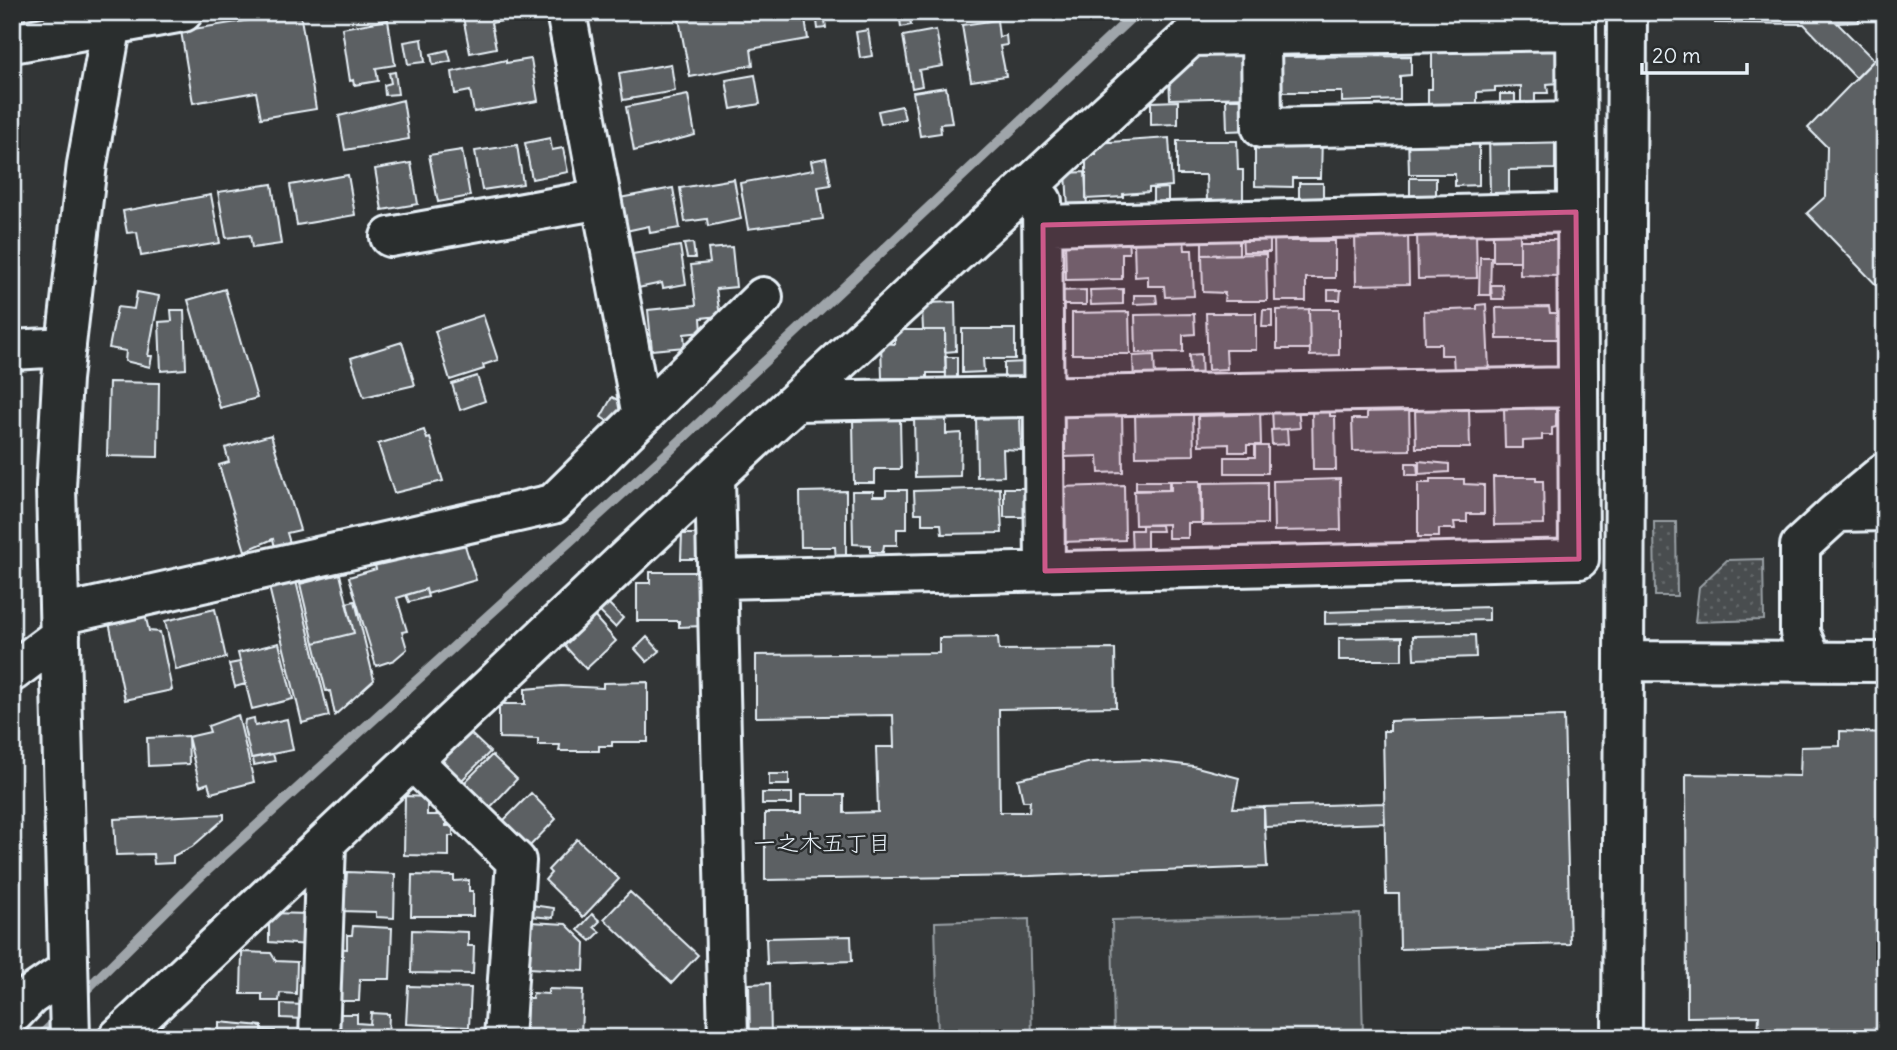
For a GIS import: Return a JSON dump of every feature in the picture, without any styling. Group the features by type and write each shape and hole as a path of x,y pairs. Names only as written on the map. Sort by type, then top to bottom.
{"street":[{"path":"12,43 112,19 183,12"},
{"path":"566,12 642,416"},
{"path":"1622,1038 1627,12"},
{"path":"70,1038 56,487 66,347 87,164 112,19"},
{"path":"118,1038 715,477 1204,24 1261,35 1420,22 1576,21 1579,559 719,579"},
{"path":"1261,35 1262,128 1576,122"},
{"path":"1042,174 1045,571"},
{"path":"390,237 601,200"},
{"path":"1043,225 1576,212"},
{"path":"12,672 60,626 553,504 763,297"},
{"path":"12,350 66,347"},
{"path":"797,401 1577,387"},
{"path":"1812,662 1800,633 1800,546 1885,472"},
{"path":"715,477 728,1038"},
{"path":"1838,512 1884,513"},
{"path":"1812,662 1818,633 1817,554 1840,533 1861,529 1884,513"},
{"path":"1624,661 1885,662"},
{"path":"413,761 516,861 504,1038"},
{"path":"319,1038 326,844"},
{"path":"12,1015 30,996 68,972"}],"highlighted area":[{"path":"1576,212 1579,559 1045,571 1043,225"}],"shaded area":[{"path":"1654,522 1676,522 1677,596 1655,596"},
{"path":"1763,559 1764,620 1695,622 1699,587 1727,560"},
{"path":"1360,914 1363,1038 1114,1038 1112,920"},
{"path":"1029,919 1032,1038 938,1038 935,922"}],"building":[{"path":"300,12 316,109 261,118 256,92 193,103 181,31"},
{"path":"462,12 533,12 533,15 491,23 496,48 470,53"},
{"path":"684,12 804,12 808,39 751,49 753,65 690,77 679,19 685,18"},
{"path":"816,12 824,12 826,28 818,29"},
{"path":"899,12 909,12 911,25 901,27"},
{"path":"1715,12 1859,12 1859,22 1837,23 1874,60 1856,78 1804,24 1715,23"},
{"path":"388,20 395,65 376,68 378,81 354,85 353,80 350,81 342,28"},
{"path":"997,20 999,37 1006,35 1007,45 1000,46 1006,76 971,81 962,25"},
{"path":"868,30 872,56 860,58 856,32"},
{"path":"936,30 943,66 919,70 922,86 912,88 903,36"},
{"path":"422,39 425,62 408,64 404,42"},
{"path":"1885,49 1885,294 1807,213 1826,196 1827,147 1808,128"},
{"path":"448,50 451,61 433,65 431,54"},
{"path":"1557,50 1558,83 1547,84 1548,93 1535,93 1535,102 1525,102 1525,107 1521,107 1521,86 1495,87 1495,91 1477,92 1477,109 1428,109 1428,89 1432,89 1432,52"},
{"path":"1249,53 1251,97 1170,99 1169,75 1180,74 1180,66 1192,65 1192,55"},
{"path":"1411,56 1411,75 1400,76 1400,100 1342,102 1342,92 1279,92 1278,57"},
{"path":"531,59 538,101 474,112 470,91 455,94 452,72 506,60 506,63"},
{"path":"671,64 675,91 623,100 619,73"},
{"path":"395,72 398,94 385,95 384,85 391,83 389,73"},
{"path":"755,75 760,104 731,109 726,80"},
{"path":"946,87 952,123 940,124 941,133 920,136 913,92"},
{"path":"1500,94 1515,94 1515,110 1500,111"},
{"path":"688,95 695,135 634,151 626,107"},
{"path":"1226,99 1252,99 1253,130 1227,131"},
{"path":"403,100 409,139 345,150 339,116"},
{"path":"1178,101 1178,124 1151,125 1151,102"},
{"path":"902,106 905,119 881,124 878,111"},
{"path":"1489,132 1555,142 1555,169 1509,170 1509,198 1490,198"},
{"path":"1479,134 1479,185 1455,186 1455,174 1409,174 1408,135"},
{"path":"1255,136 1322,136 1321,178 1293,178 1293,187 1255,186"},
{"path":"550,138 552,150 563,148 568,172 532,179 525,143"},
{"path":"1169,138 1172,186 1149,188 1149,192 1123,194 1123,197 1086,199 1086,154 1096,154 1096,143"},
{"path":"1177,141 1237,141 1238,170 1243,170 1243,200 1207,201 1206,175 1177,175"},
{"path":"517,145 523,184 482,190 475,151"},
{"path":"462,150 470,196 438,202 429,155"},
{"path":"826,158 831,185 818,187 823,219 748,229 740,183 813,170 811,161"},
{"path":"411,163 418,204 382,210 375,169"},
{"path":"1085,172 1087,207 1068,208 1066,173"},
{"path":"348,175 355,215 297,225 290,185"},
{"path":"1410,178 1436,178 1436,203 1410,203"},
{"path":"734,179 741,219 708,226 707,219 685,222 680,188"},
{"path":"1299,183 1323,183 1323,204 1299,204"},
{"path":"272,184 281,244 252,248 250,235 226,238 218,192"},
{"path":"673,188 680,228 650,233 649,226 621,232 614,199"},
{"path":"1168,188 1168,205 1153,204 1153,189"},
{"path":"211,195 220,243 141,256 137,232 127,233 123,211"},
{"path":"1270,230 1270,252 1243,252 1242,231"},
{"path":"1493,230 1520,231 1520,261 1493,261"},
{"path":"1202,231 1239,231 1239,254 1202,255"},
{"path":"1476,231 1477,278 1418,279 1417,232"},
{"path":"1408,232 1409,284 1356,285 1355,233"},
{"path":"1274,236 1291,236 1291,241 1335,241 1335,278 1306,278 1306,301 1275,301"},
{"path":"1128,237 1129,253 1122,253 1122,279 1066,280 1065,238"},
{"path":"1184,239 1185,250 1192,250 1194,296 1165,297 1164,286 1148,286 1148,276 1135,277 1134,241"},
{"path":"1520,240 1560,240 1559,276 1520,275"},
{"path":"693,243 695,258 687,258 684,244"},
{"path":"680,246 686,284 663,288 662,283 638,288 632,254"},
{"path":"732,247 736,287 716,289 720,316 701,318 702,332 684,334 685,347 652,350 648,310 696,305 691,265 710,263 708,249"},
{"path":"1266,254 1267,301 1224,301 1225,293 1203,292 1202,255"},
{"path":"1480,257 1491,257 1490,295 1479,295"},
{"path":"1491,285 1503,285 1504,299 1492,299"},
{"path":"225,289 257,398 220,408 188,300"},
{"path":"1123,289 1123,304 1091,305 1090,290"},
{"path":"1086,290 1086,305 1059,305 1058,291"},
{"path":"1328,290 1341,290 1340,300 1328,300"},
{"path":"137,292 159,296 148,356 152,356 150,367 125,361 126,351 109,348 117,307 134,309"},
{"path":"1134,295 1156,295 1157,303 1134,304"},
{"path":"955,302 956,351 945,352 945,330 923,330 922,307 926,303"},
{"path":"1486,304 1489,371 1454,372 1453,355 1441,355 1441,344 1425,344 1424,311 1477,309 1477,305"},
{"path":"1549,307 1550,313 1558,313 1558,339 1497,339 1496,308"},
{"path":"1309,309 1310,349 1277,349 1277,310"},
{"path":"1309,309 1339,309 1339,355 1310,356"},
{"path":"171,310 184,310 186,369 161,371 159,322 172,321"},
{"path":"1263,310 1272,310 1272,327 1262,327"},
{"path":"1129,312 1130,354 1072,354 1072,313"},
{"path":"1206,313 1256,313 1256,350 1226,350 1227,369 1208,370"},
{"path":"1194,314 1195,334 1183,335 1183,352 1136,353 1135,315"},
{"path":"483,315 498,360 483,365 484,369 450,380 435,331"},
{"path":"962,329 1015,329 1015,359 983,359 984,372 962,373"},
{"path":"895,330 945,330 946,373 927,373 927,378 882,378 881,343 895,344"},
{"path":"402,342 415,385 364,397 351,358"},
{"path":"1201,354 1202,381 1190,381 1189,355"},
{"path":"1154,355 1155,376 1134,383 1133,356"},
{"path":"945,357 957,357 957,380 946,379"},
{"path":"1028,362 1028,373 1019,384 1004,384 1004,363"},
{"path":"477,376 485,401 460,410 452,384"},
{"path":"109,382 159,383 158,457 107,456"},
{"path":"612,397 625,404 613,425 601,417"},
{"path":"1409,403 1410,450 1353,451 1352,419 1367,419 1367,404"},
{"path":"1447,403 1446,409 1469,409 1470,448 1416,448 1415,409 1436,409 1436,404"},
{"path":"1514,403 1536,403 1536,409 1556,409 1556,427 1552,428 1552,435 1542,435 1542,440 1523,441 1523,448 1505,448 1504,409 1514,409"},
{"path":"1237,406 1260,407 1261,445 1247,445 1247,452 1229,452 1229,444 1199,445 1198,416 1237,415"},
{"path":"1298,406 1300,428 1273,430 1272,408"},
{"path":"1122,408 1123,472 1099,473 1098,456 1063,457 1062,416 1075,416 1075,410"},
{"path":"1312,408 1330,408 1330,416 1335,416 1336,470 1313,470"},
{"path":"1135,413 1193,413 1194,455 1136,456"},
{"path":"1020,415 1021,450 1003,449 1004,476 977,477 976,416"},
{"path":"914,416 946,416 946,434 961,433 960,476 915,477"},
{"path":"853,419 900,419 901,469 875,469 875,483 854,483"},
{"path":"1287,429 1288,444 1272,445 1271,430"},
{"path":"424,430 427,439 430,438 443,481 394,493 378,444"},
{"path":"271,435 300,530 287,533 290,543 275,548 273,539 245,551 219,465 229,462 225,448"},
{"path":"1255,446 1268,446 1268,473 1225,473 1225,457 1255,457"},
{"path":"1419,461 1449,464 1449,472 1419,474"},
{"path":"1406,463 1417,463 1418,475 1406,475"},
{"path":"1493,477 1536,477 1536,481 1543,481 1544,524 1494,525"},
{"path":"1340,479 1341,530 1274,531 1273,481"},
{"path":"1430,479 1464,479 1464,484 1484,485 1484,514 1467,514 1467,522 1454,522 1455,529 1439,529 1439,537 1418,537 1418,483 1430,483"},
{"path":"1136,481 1169,481 1169,490 1136,490"},
{"path":"1171,481 1200,481 1201,523 1188,523 1188,538 1168,538 1168,524 1135,525 1134,491 1171,490"},
{"path":"1267,482 1267,524 1202,525 1202,483"},
{"path":"1124,485 1125,540 1061,542 1059,487"},
{"path":"1000,488 1002,533 942,534 941,524 922,524 922,513 915,513 914,491"},
{"path":"1004,488 1028,488 1028,517 1004,517"},
{"path":"886,490 907,490 907,529 897,529 897,545 884,545 883,552 870,552 870,545 853,544 852,491 873,491 873,496 886,496"},
{"path":"846,491 846,560 836,560 835,547 801,547 800,492"},
{"path":"1142,525 1161,525 1162,531 1147,531 1147,555 1132,555 1131,530 1142,530"},
{"path":"682,534 708,534 708,559 681,559"},
{"path":"462,536 476,580 427,594 426,589 397,598 407,631 402,632 407,649 394,660 376,666 349,577 376,569 373,559"},
{"path":"650,572 703,572 703,626 679,627 679,621 637,621 637,583 650,583"},
{"path":"340,574 354,633 314,643 300,584"},
{"path":"296,581 329,716 302,723 269,587"},
{"path":"426,589 428,597 409,602 406,595"},
{"path":"355,601 374,680 335,715 314,643 354,633 346,603"},
{"path":"606,601 623,618 615,627 598,610"},
{"path":"1489,607 1489,620 1325,624 1325,612"},
{"path":"215,609 226,658 176,670 165,621"},
{"path":"144,610 149,631 160,632 172,690 125,700 108,617"},
{"path":"594,616 616,641 586,669 563,644"},
{"path":"1475,635 1476,657 1414,659 1413,636"},
{"path":"647,637 660,651 647,662 635,649"},
{"path":"998,637 999,650 1115,649 1116,707 999,709 1000,812 1029,812 1030,801 1023,801 1018,779 1092,762 1145,760 1193,766 1239,778 1233,808 1264,807 1267,867 1030,876 765,880 765,813 801,813 801,795 844,795 844,813 878,812 876,747 894,747 893,715 756,717 756,655 939,653 939,638"},
{"path":"1402,637 1402,660 1339,660 1339,638"},
{"path":"279,643 293,699 252,709 238,653"},
{"path":"240,662 245,684 235,687 229,664"},
{"path":"648,682 648,742 612,742 612,746 599,746 599,751 559,751 560,745 538,745 538,739 499,738 499,704 525,704 525,689 561,686 603,688 603,683"},
{"path":"238,715 254,782 211,793 208,783 200,786 188,737 210,732 208,726"},
{"path":"1564,716 1570,944 1400,949 1399,894 1386,894 1383,731 1390,731 1390,721"},
{"path":"254,718 255,726 287,719 293,750 251,758 244,728 245,720"},
{"path":"1840,731 1885,733 1885,1036 1758,1035 1759,1016 1687,1017 1686,774 1800,776 1801,747 1840,746"},
{"path":"469,732 490,752 455,787 437,765"},
{"path":"188,736 189,764 148,766 147,738"},
{"path":"273,754 275,761 254,765 253,758"},
{"path":"492,755 517,779 483,815 457,790"},
{"path":"769,774 789,774 789,785 769,785"},
{"path":"531,793 556,819 526,850 500,824"},
{"path":"762,793 792,793 792,804 762,804"},
{"path":"405,796 427,797 427,815 446,815 446,826 453,826 453,836 449,836 449,856 404,855"},
{"path":"1384,803 1385,823 1264,827 1264,807"},
{"path":"224,814 224,819 192,847 173,856 173,863 154,864 153,854 116,855 114,819"},
{"path":"12,835 17,840 17,900 12,904"},
{"path":"577,839 619,879 583,917 545,880 551,873 548,870"},
{"path":"347,872 395,874 394,918 376,917 376,912 340,911 341,887 346,887"},
{"path":"412,875 454,876 454,881 469,880 469,891 473,891 473,916 411,916"},
{"path":"630,892 698,955 672,983 604,919"},
{"path":"531,905 554,908 553,918 530,916"},
{"path":"269,913 309,914 308,945 269,942"},
{"path":"592,914 600,921 594,927 600,932 591,941 578,930"},
{"path":"530,922 566,924 585,943 584,971 528,968"},
{"path":"353,926 392,928 390,979 360,979 359,1001 332,1001 333,948 347,949 347,935 352,935"},
{"path":"412,930 468,932 468,946 474,946 473,974 411,973"},
{"path":"851,936 852,961 767,964 766,938"},
{"path":"242,952 271,953 276,961 297,962 296,994 280,993 279,1001 262,1001 262,994 241,994"},
{"path":"770,983 771,1038 750,1038 749,984"},
{"path":"408,986 471,988 469,1027 406,1024"},
{"path":"548,989 583,990 581,1034 526,1031 527,998 532,998 533,993 548,994"},
{"path":"281,1004 304,1005 304,1019 281,1018"},
{"path":"371,1013 389,1014 388,1038 334,1038 334,1014 357,1014 357,1023 370,1024"},
{"path":"219,1022 262,1026 262,1030 275,1031 275,1038 219,1038"},
{"path":"154,1028 210,1029 210,1038 154,1038"}],"waterway":[{"path":"80,996 200,877 664,456 1137,12"},
{"path":"38,1038 59,1018"}],"district":[{"name":"一之木五丁目","path":"822,843"}]}
